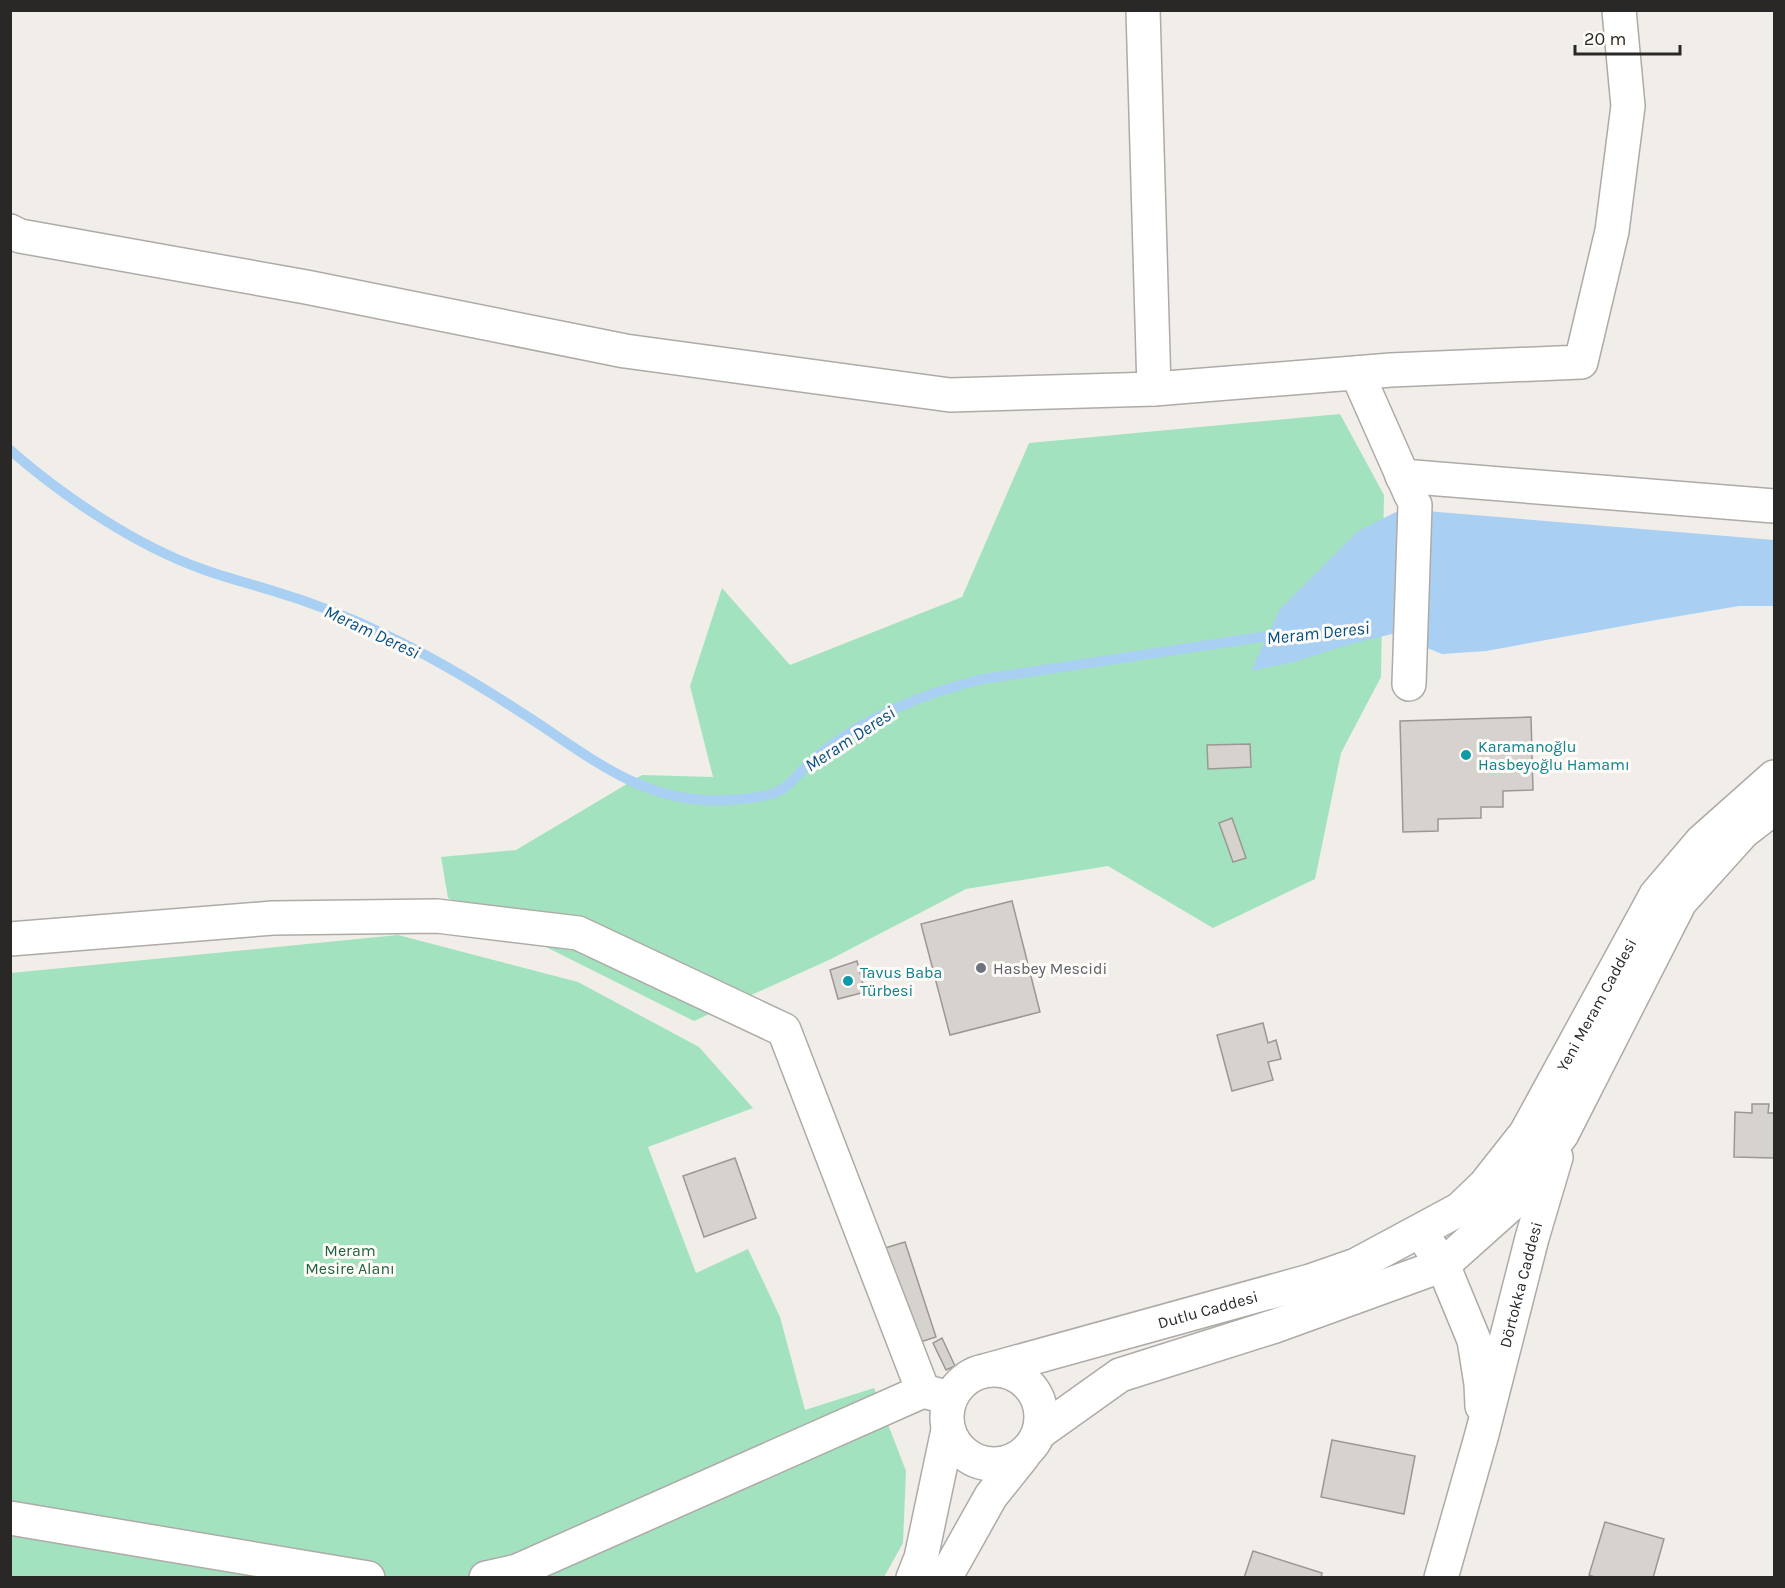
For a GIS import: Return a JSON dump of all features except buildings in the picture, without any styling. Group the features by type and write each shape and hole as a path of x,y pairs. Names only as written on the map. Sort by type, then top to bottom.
{"street":[{"path":"1143,10 1154,389"},
{"path":"10,231 20,236 306,287 625,351 950,395 1154,389 1357,373 1581,362 1612,231 1628,106 1619,10"},
{"path":"1357,373 1415,505 1409,684"},
{"path":"1402,476 1774,506"},
{"name":"Yeni Meram Caddesi","path":"1420,1230 1460,1209 1485,1185 1527,1133 1656,895 1702,841 1774,777"},
{"name":"Yeni Meram Caddesi","path":"1443,1265 1510,1204 1562,1134 1680,902 1743,832 1774,808"},
{"path":"10,939 273,918 437,916 578,933 784,1029 941,1406 955,1444 966,1455 979,1462 994,1465 1009,1463 1031,1444 1042,1417 1040,1402 1032,1387 1020,1377 1004,1370 988,1370 972,1375 959,1385 941,1406 517,1571 486,1578"},
{"name":"Dörtokka Caddesi","path":"1441,1578 1562,1134"},
{"name":"Dörtokka Caddesi","path":"1420,1230 1443,1265 1474,1340 1481,1384 1482,1434"},
{"name":"Dutlu Caddesi","path":"988,1370 1310,1281 1356,1265 1420,1230"},
{"name":"Dutlu Caddesi","path":"945,1578 991,1496 1031,1444 1120,1375 1275,1326 1443,1265"},
{"path":"913,1578 921,1558 941,1406"},
{"path":"10,1518 368,1578"}],"green space":[{"path":"1340,414 1384,495 1381,677 1341,753 1315,879 1213,928 1108,866 966,889 831,959 694,1021 448,898 441,857 516,850 642,775 713,777 690,686 722,588 790,665 962,597 1029,443"},
{"name":"Meram Mesire Alanı","path":"398,935 578,982 699,1047 753,1108 648,1147 696,1273 748,1249 780,1317 805,1410 874,1388 906,1471 903,1543 884,1577 11,1578 11,973"}],"water":[{"path":"1402,509 1774,540 1774,606 1739,606 1486,651 1442,654 1392,634 1294,662 1251,671 1280,609 1358,531"}],"waterway":[{"name":"Meram Deresi","path":"10,450 77,502 151,547 202,569 300,600 374,629 473,682 619,775 670,795 699,800 748,798 779,791 807,764 862,725 912,701 965,684 983,679 1281,634"}],"place":[{"name":"Karamanoğlu Hasbeyoğlu Hamamı","path":"1466,755"},
{"name":"Hasbey Mescidi","path":"981,968"},
{"name":"Tavus Baba Türbesi","path":"848,981"}]}
